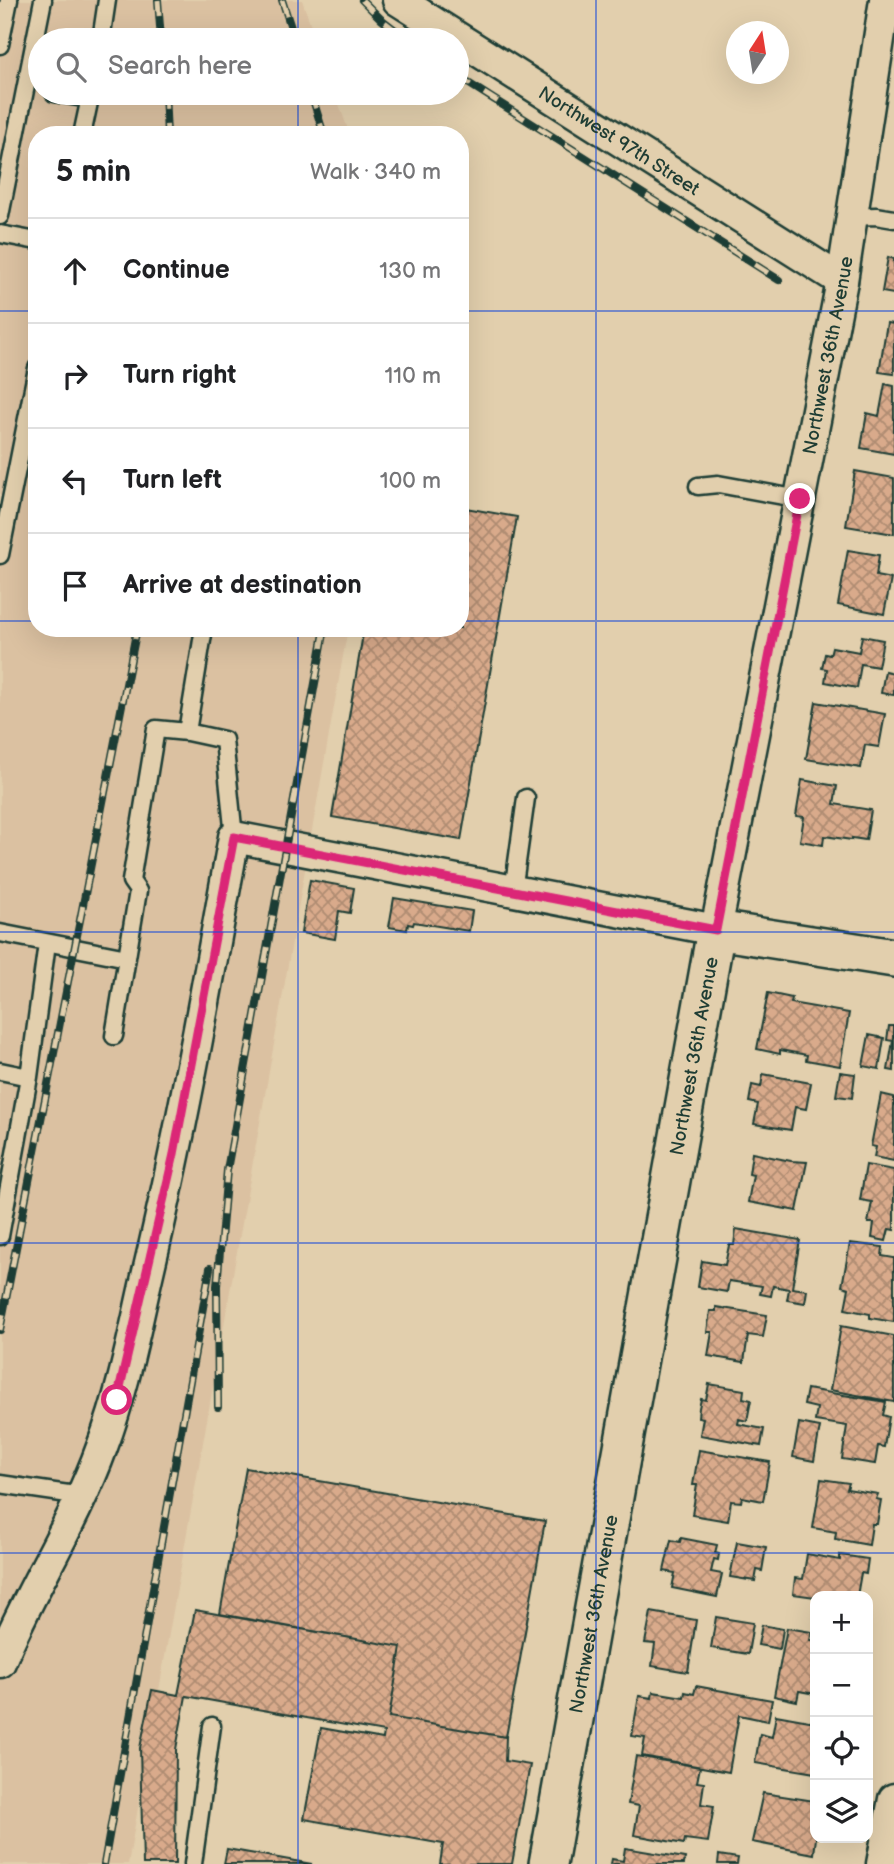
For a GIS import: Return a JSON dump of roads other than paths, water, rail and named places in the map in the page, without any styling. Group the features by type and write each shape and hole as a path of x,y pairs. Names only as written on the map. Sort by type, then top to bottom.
{"street":[{"name":"Northwest 97th Street","path":"398,0 442,28"},
{"name":"Northwest 36th Avenue","path":"548,1864 716,930 842,281 885,0"},
{"name":"Northwest 97th Street","path":"469,45 842,281"},
{"path":"0,1662 37,1582 82,1496 117,1400 149,1270 189,1082 234,837 716,930 894,958"},
{"path":"882,1864 894,1799"}],"lane":[{"path":"0,45 9,0"},
{"path":"40,28 43,0"},
{"path":"103,28 107,0"},
{"path":"0,216 29,105"},
{"path":"84,126 88,105"},
{"path":"852,217 876,216 894,219"},
{"path":"0,233 28,239"},
{"path":"0,555 6,499 28,406"},
{"path":"698,485 718,484 800,499"},
{"path":"187,732 203,637"},
{"path":"114,1036 138,891 131,881 156,729 224,740 234,837"},
{"path":"513,891 526,797"},
{"path":"0,933 127,958"},
{"path":"0,1236 29,1077 47,943"},
{"path":"0,1071 29,1077"},
{"path":"0,1484 82,1496"},
{"path":"193,1864 212,1726"}],"railway":[{"path":"158,0 160,28"},
{"path":"282,0 291,28"},
{"path":"362,0 393,28"},
{"path":"469,84 779,280"},
{"path":"166,105 167,126"},
{"path":"315,105 321,126"},
{"path":"0,1330 135,637"},
{"path":"218,1407 217,1286 227,1170 323,637"},
{"path":"104,1864 210,1268"}]}
